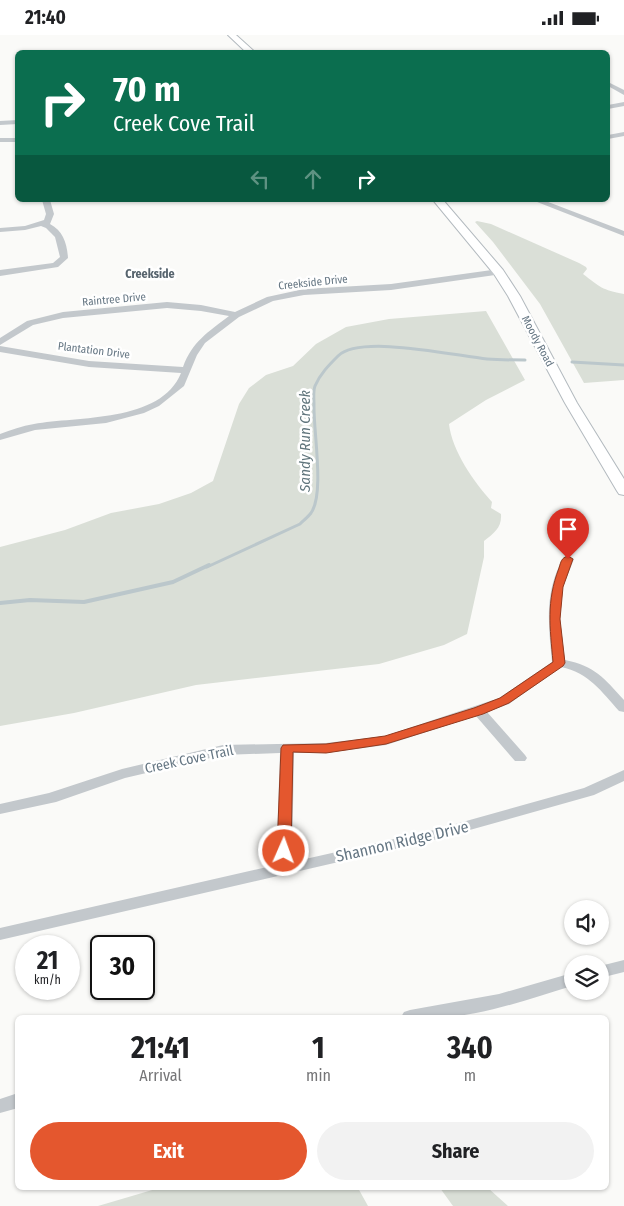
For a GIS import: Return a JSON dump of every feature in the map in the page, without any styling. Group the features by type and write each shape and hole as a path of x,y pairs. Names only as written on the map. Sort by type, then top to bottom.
{"main road":[{"path":"232,35 249,50"},
{"name":"Moody Road","path":"440,202 499,272 514,296 588,434 624,491"}],"street":[{"path":"610,86 624,86"},
{"path":"610,86 624,93"},
{"path":"610,107 624,104"},
{"path":"610,112 624,110"},
{"path":"0,123 15,122"},
{"path":"610,137 624,134"},
{"path":"0,140 15,140"},
{"path":"43,224 50,219 46,202"},
{"path":"541,202 624,234"},
{"path":"0,230 43,224 58,232 64,247 64,258 55,265 0,273"},
{"name":"Creekside Drive","path":"0,437 34,427 106,420 140,411 155,404 181,384 186,370 202,341 236,315 270,299 290,294 392,287 499,272"},
{"name":"Raintree Drive","path":"0,342 30,323 63,315 167,305 201,308 236,315"},
{"name":"Plantation Drive","path":"0,349 88,363 186,370"},
{"path":"568,559 557,587 555,611 559,663 580,667 599,680 622,703"},
{"name":"Creek Cove Trail","path":"0,809 51,798 122,774 223,749 326,748 386,739 479,711 504,701 559,663"},
{"path":"479,711 520,758"},
{"path":"284,868 287,748"},
{"name":"Shannon Ridge Drive","path":"0,934 434,835 589,792 624,775"},
{"path":"609,970 624,966"},
{"path":"421,1015 499,1001 564,982"}],"shaded area":[{"path":"475,222 491,224 579,263 587,269 583,274 598,285 624,294 624,380 584,383 540,304 493,242"},
{"path":"486,311 525,380 486,400 449,424 454,445 465,466 492,502 491,508 501,514 499,527 484,541 484,557 467,634 444,645 379,664 196,685 74,713 0,726 0,547 65,530 111,513 159,504 191,493 213,481 239,404 249,388 266,375 293,366 316,344 346,327 389,319"},
{"path":"152,1190 359,1190 368,1206 98,1206"},
{"path":"441,1190 490,1190 508,1206 453,1206"}],"waterway":[{"name":"Sandy Run Creek","path":"207,567 300,524 311,513 315,504 318,477 314,390 322,374 338,356 349,350 387,346 487,359 525,360"},
{"name":"Sandy Run Creek","path":"572,362 624,365"},
{"name":"Sandy Run Creek","path":"0,603 30,600 84,602 173,582 209,565"}],"district":[{"name":"Creekside","path":"150,274"}],"route":[{"path":"284,851 287,748 326,748 386,739 479,711 504,701 527,687 559,663 554,619 557,587 568,559"}]}
